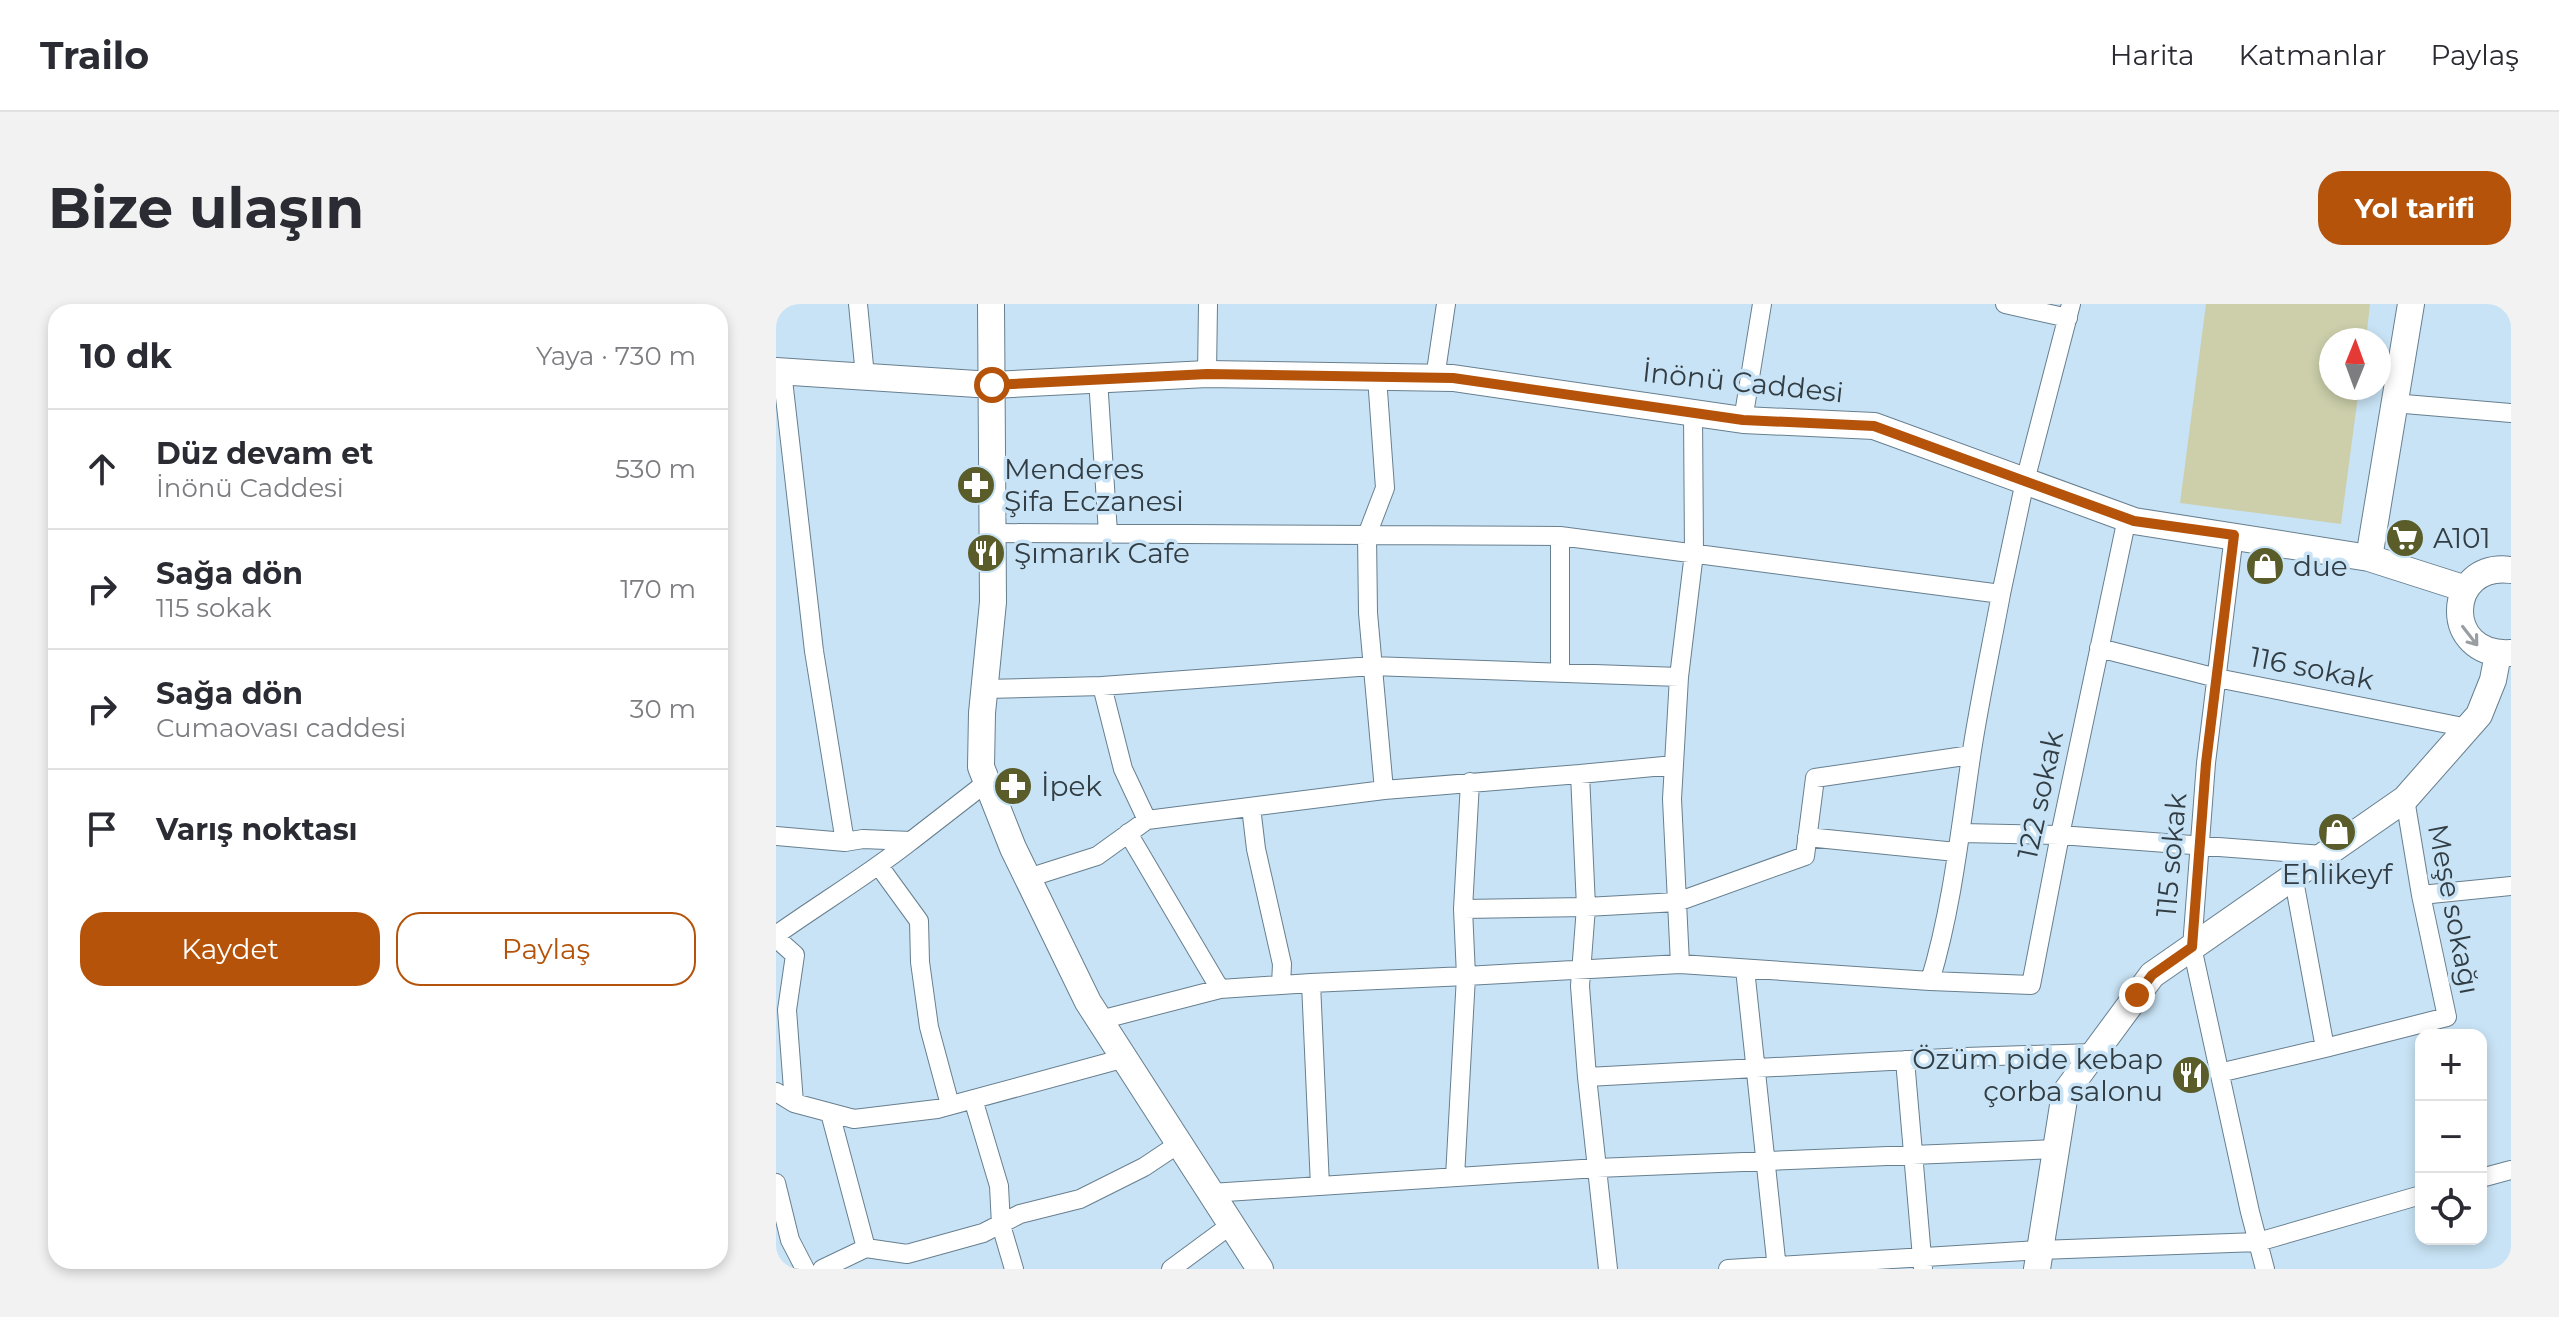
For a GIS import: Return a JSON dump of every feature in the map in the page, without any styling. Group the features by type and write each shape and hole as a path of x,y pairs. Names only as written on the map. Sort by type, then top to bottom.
{"main road":[{"path":"991,304 993,602 984,689 981,767 1028,878 1088,1002 1260,1269"},
{"path":"2369,558 2411,304"},
{"name":"İnönü Caddesi","path":"779,371 992,385 1207,374 1435,378 1743,420 1874,426 2127,518 2369,558 2466,589"},
{"path":"2038,1259 2065,1093 2152,975 2405,799 2468,728 2479,715 2504,654 2484,650 2472,642 2459,617 2460,602 2475,578 2487,571 2511,570"}],"street":[{"path":"858,304 865,376"},
{"path":"1207,374 1208,304"},
{"path":"1435,378 1446,304"},
{"path":"1743,420 1762,304"},
{"path":"1100,1020 1220,989 1680,964 1930,981 1938,957 1961,833 1971,755 2001,594 2025,481 2069,311 2005,304"},
{"path":"779,371 814,651 845,842"},
{"path":"1377,377 1385,488 1367,535 1368,613 1384,790"},
{"path":"1098,379 1108,533"},
{"path":"2393,403 2511,413"},
{"path":"1680,964 1672,799 1679,677 1694,553 1693,413"},
{"name":"122 sokak","path":"1930,981 2031,985 2127,518"},
{"path":"993,533 1560,536 2001,594"},
{"name":"115 sokak","path":"2234,535 2217,678 2192,947 2265,1269"},
{"path":"1560,536 1560,673"},
{"name":"116 sokak","path":"2099,648 2217,678 2468,728"},
{"path":"984,689 1102,686 1372,666 1679,677"},
{"path":"1102,686 1123,769 1147,820"},
{"path":"1463,909 1677,902 1805,856 1815,778 1971,755"},
{"path":"1028,878 1097,856 1147,820 1384,790 1674,765"},
{"path":"1580,774 1586,907 1580,986 1608,1269"},
{"path":"794,1103 787,1010 795,955 776,937 847,885 879,866 987,782"},
{"path":"1455,1177 1466,976 1463,909 1470,782"},
{"name":"Meşe sokağı","path":"2219,1073 2325,1048 2448,1026 2405,799"},
{"path":"1251,807 1258,864 1282,964 1281,985"},
{"path":"1128,833 1220,989"},
{"path":"1961,833 2060,835 2323,855"},
{"path":"776,836 845,842 863,839 911,841"},
{"path":"1807,837 1956,852"},
{"path":"879,866 919,921 920,962 929,1027 950,1105"},
{"path":"2293,875 2325,1048"},
{"path":"2421,895 2511,886"},
{"path":"1745,969 1777,1267"},
{"path":"1311,983 1320,1186"},
{"path":"1587,1077 2094,1053"},
{"path":"776,1092 794,1103 854,1119 950,1105 1125,1058"},
{"path":"1905,1060 1923,1263"},
{"path":"973,1099 999,1186 1001,1225 1014,1269"},
{"path":"830,1113 866,1248"},
{"path":"822,1269 866,1248 907,1254 983,1233 1020,1214 1080,1199 1144,1167 1180,1143"},
{"path":"1211,1193 1597,1168 2056,1149"},
{"path":"2487,1176 2511,1170"},
{"path":"776,1183 790,1240 805,1269"},
{"path":"1728,1269 2038,1259 2258,1242 2415,1197"},
{"path":"1171,1269 1232,1224"}],"green space":[{"path":"2206,304 2370,304 2367,328 2319,328 2319,400 2357,400 2341,524 2180,503"}],"place":[{"name":"Menderes Şifa Eczanesi","path":"976,485"},
{"name":"A101","path":"2405,538"},
{"name":"Şımarık Cafe","path":"986,553"},
{"name":"due","path":"2265,566"},
{"name":"İpek","path":"1013,786"},
{"name":"Ehlikeyf","path":"2337,832"},
{"name":"Özüm pide kebap çorba salonu","path":"2191,1075"}],"route":[{"path":"992,385 1207,374 1453,378 1743,420 1874,426 2134,521 2234,535 2206,763 2192,947 2152,975 2137,995"}]}
